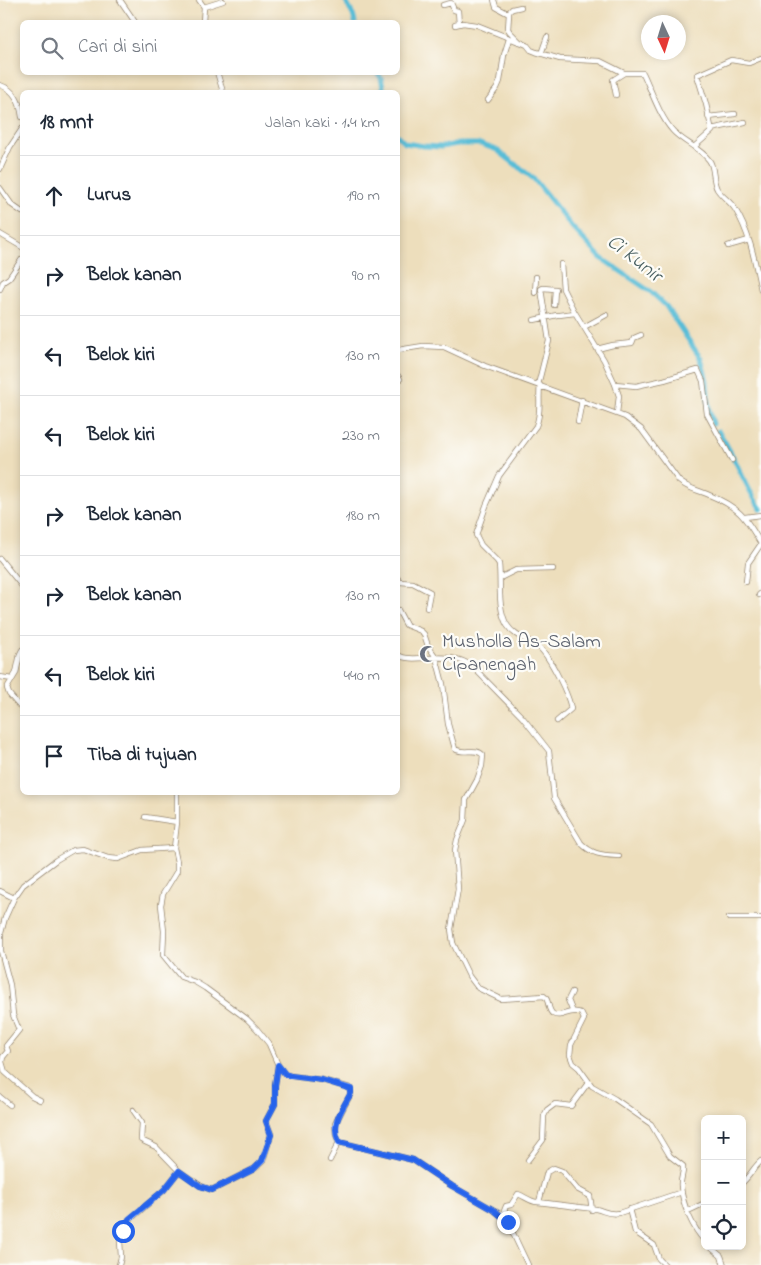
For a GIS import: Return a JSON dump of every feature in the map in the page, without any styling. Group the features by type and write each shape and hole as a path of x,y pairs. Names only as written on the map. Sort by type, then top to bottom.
{"street":[{"path":"120,0 134,20"},
{"path":"199,0 204,7 204,20"},
{"path":"494,0 496,7 508,13"},
{"path":"204,7 223,1"},
{"path":"443,5 450,3 454,10 458,11 457,25 474,24 483,27 527,45 531,50 542,54 560,58 600,61 624,73 643,73 668,125 711,162 712,177 718,191 735,209 749,240 761,290"},
{"path":"520,42 508,29 508,13 512,9 521,7"},
{"path":"542,54 547,37"},
{"path":"488,100 500,81 504,55 509,39"},
{"path":"694,147 711,133 706,104 697,78 698,74 731,60 749,63 761,58"},
{"path":"616,95 614,79 624,73"},
{"path":"218,75 222,90"},
{"path":"0,85 10,90 18,100 20,108"},
{"path":"708,117 735,114"},
{"path":"711,129 745,122"},
{"path":"0,169 10,147 20,132"},
{"path":"0,188 12,205 20,211"},
{"path":"0,234 20,246"},
{"path":"728,246 749,240"},
{"path":"0,289 3,282 9,278 20,263"},
{"path":"561,264 563,289 616,384 618,396 617,413"},
{"path":"535,293 536,277"},
{"path":"529,292 542,292 543,288 563,289"},
{"path":"554,306 555,289"},
{"path":"542,292 549,341 539,385 538,396 541,411 539,420 533,431 499,476 476,531 477,541 497,561 503,615 507,625 514,634 541,649 568,698 570,710 557,721"},
{"path":"534,320 575,313"},
{"path":"584,327 606,314"},
{"path":"597,349 632,343 634,338 641,335"},
{"path":"400,350 423,346 444,347 485,366 617,413 633,422 641,429 671,472 683,484 723,502 736,509 745,517 761,544 748,563 746,582"},
{"path":"616,384 636,386 698,370 703,381 709,417 732,460"},
{"path":"578,422 582,400"},
{"path":"745,517 760,515"},
{"path":"0,559 20,584"},
{"path":"500,578 516,570 553,569"},
{"path":"400,582 413,583 430,592 427,608"},
{"path":"400,614 406,625 424,634 428,646 436,659 443,684 448,724 454,749 458,752 477,751 483,755 482,766 477,780 466,800 465,820 455,850 458,889 451,929 453,943 469,976 478,988 501,999 544,996 548,999 551,1012 554,1014 564,1014 572,1010 581,1013 584,1019 573,1040 570,1055 573,1064 579,1068 588,1083 645,1118 651,1124 670,1156 683,1166 682,1192 696,1230 701,1236"},
{"path":"20,654 16,673 8,684 7,691 20,707"},
{"path":"400,656 403,658 450,658 469,664 523,718 549,751 554,798 581,843 595,853 619,856"},
{"path":"0,677 12,679"},
{"path":"177,795 177,822 174,848 177,871 163,894 160,905 164,931 164,957 182,977 204,988 253,1025 269,1044 278,1065 285,1074 322,1080 351,1089 351,1093 335,1126 339,1142 330,1160"},
{"path":"144,816 177,822"},
{"path":"40,1100 32,1096 5,1072 1,1063 8,1051 6,1046 19,1030 13,1015 10,985 0,951 1,931 14,898 23,885 34,876 73,850 83,849 108,858 118,859 142,850 174,848"},
{"path":"0,891 14,898"},
{"path":"729,918 761,918"},
{"path":"572,992 568,1000 572,1010"},
{"path":"133,1110 142,1123 141,1140 156,1147 179,1171 200,1186 212,1190 246,1173 262,1161 271,1135 266,1121 275,1104 278,1065"},
{"path":"528,1160 543,1138 544,1116 547,1110 555,1104 571,1106 588,1083"},
{"path":"0,1097 10,1105"},
{"path":"339,1142 413,1160 502,1216 514,1232 528,1265"},
{"path":"746,1180 751,1170 761,1161"},
{"path":"539,1202 547,1172 554,1168 562,1172 577,1189 590,1196 592,1210"},
{"path":"118,1265 121,1257 120,1241 126,1223 164,1190 179,1171"},
{"path":"502,1216 506,1206 511,1205 518,1194 535,1202 610,1214 682,1192"},
{"path":"688,1211 701,1205"},
{"path":"628,1210 635,1232 653,1244 659,1259 665,1265"},
{"path":"714,1250 721,1256 724,1265"}],"waterway":[{"name":"Ci Kunir","path":"345,0 354,20"},
{"name":"Ci Kunir","path":"379,75 384,90"},
{"name":"Ci Kunir","path":"400,138 405,143 424,146 441,147 457,144 480,144 497,150 534,179 572,227 601,258 651,292 666,306 701,359 707,381 709,410 713,424"},
{"name":"Ci Kunir","path":"718,431 761,509"}],"place":[{"name":"Musholla As-Salam Cipanengah","path":"428,654"}],"route":[{"path":"123,1231 129,1219 156,1198 170,1184 179,1171 200,1186 207,1190 212,1190 254,1169 262,1161 271,1135 266,1121 275,1104 278,1065 285,1074 294,1077 322,1080 351,1089 352,1091 335,1126 339,1142 394,1155 402,1159 413,1160 452,1186 494,1210 508,1222"}]}
